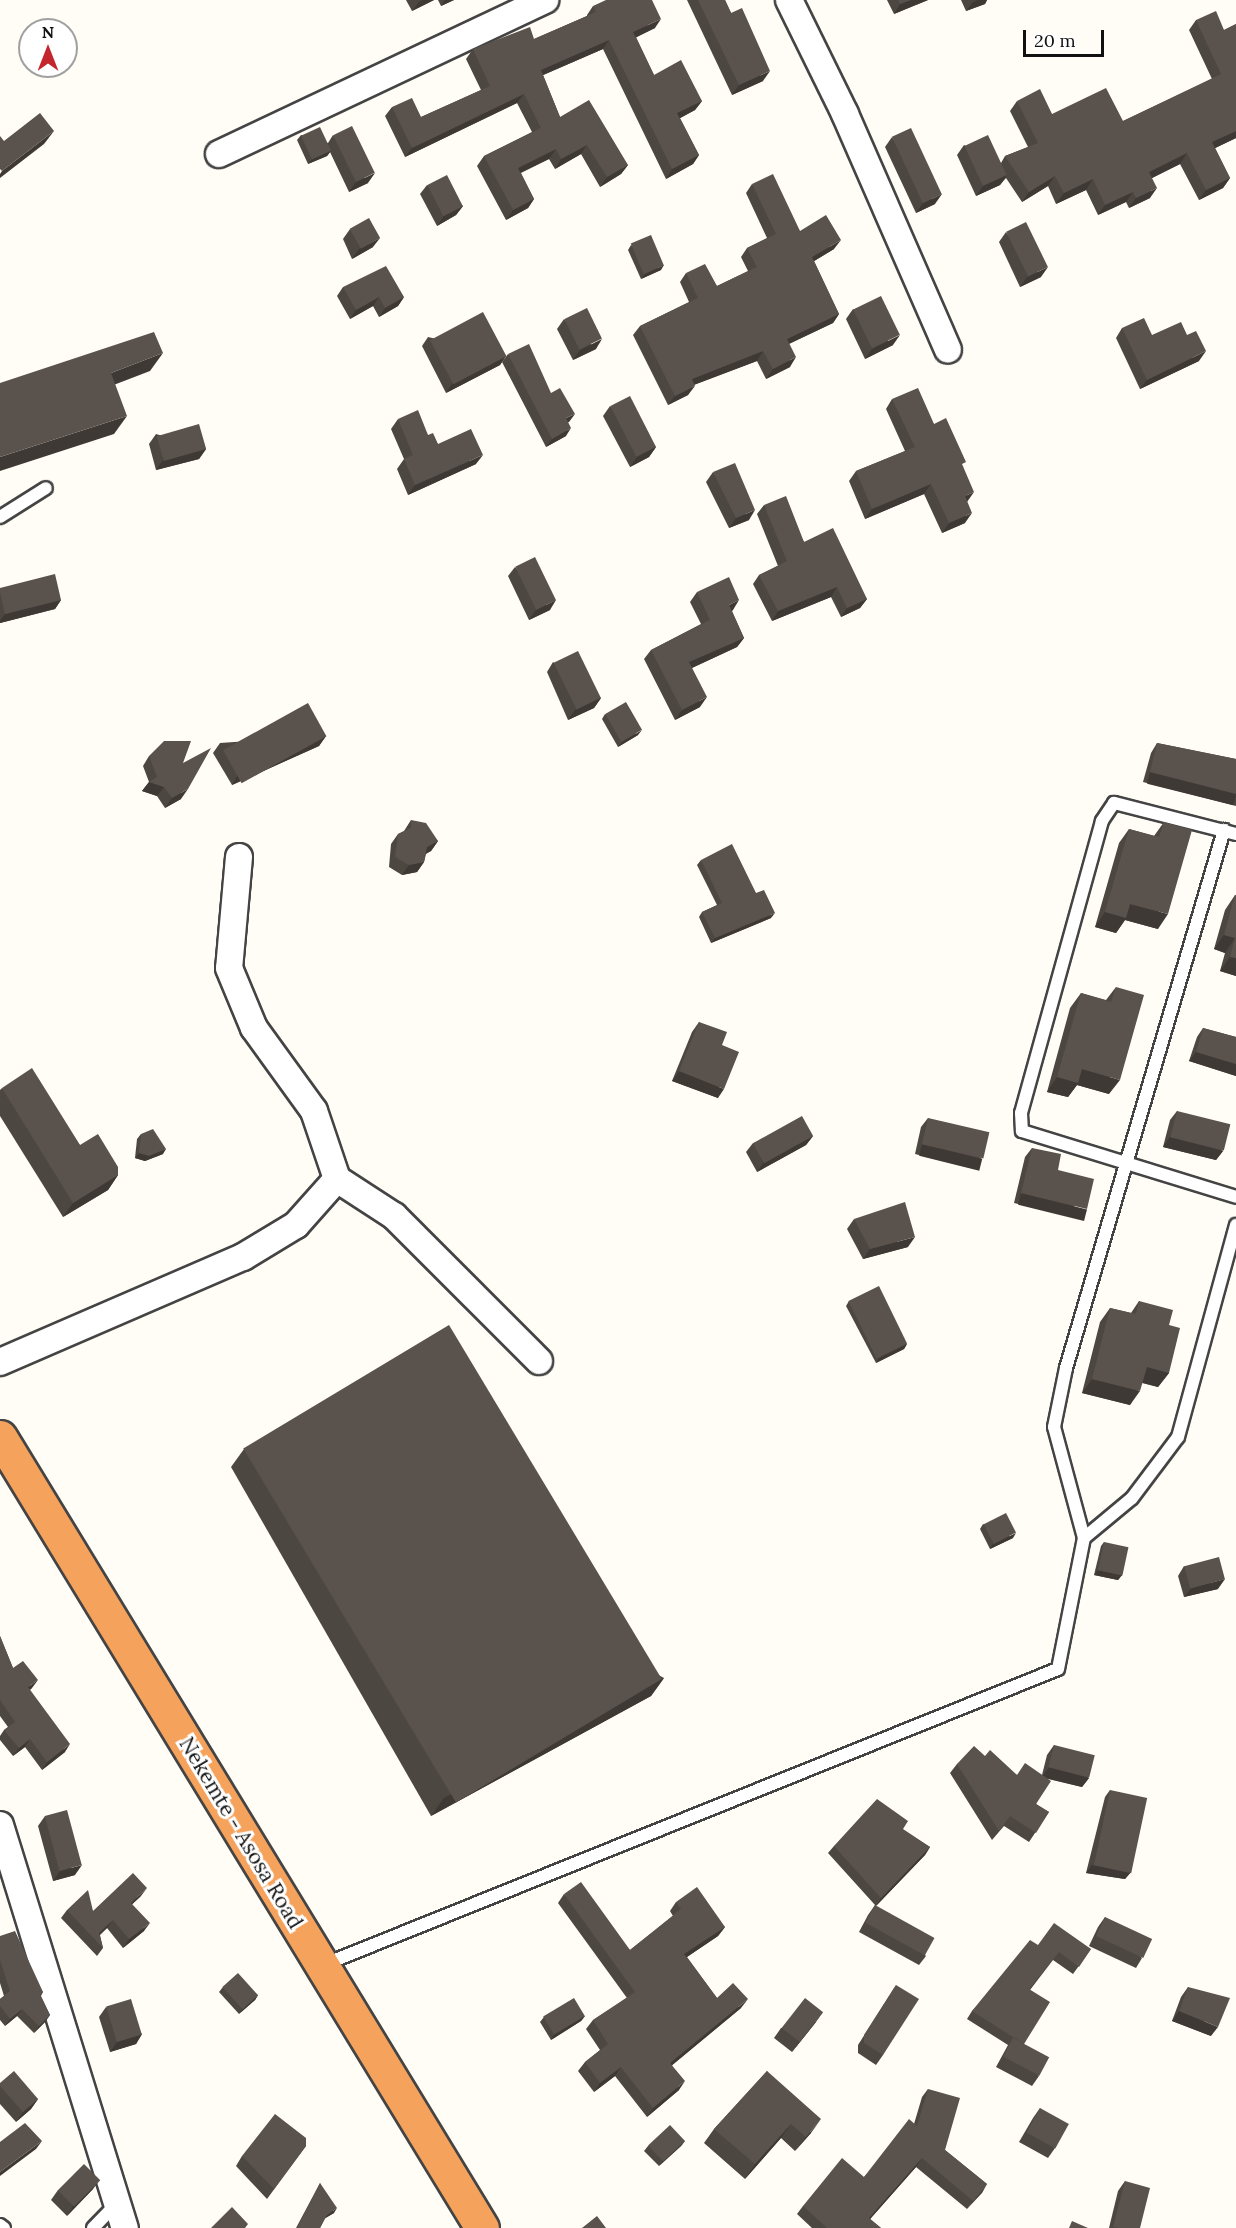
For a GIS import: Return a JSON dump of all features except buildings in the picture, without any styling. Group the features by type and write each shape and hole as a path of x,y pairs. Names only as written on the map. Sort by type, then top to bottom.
{"highway":[{"name":"Nekemte - Asosa Road","path":"0,1437 482,2228"}],"street":[{"path":"219,154 545,0"},
{"path":"789,0 845,114 948,350"},
{"path":"239,858 229,968 254,1028 314,1111 337,1179 394,1216 539,1361"},
{"path":"0,1362 243,1257 296,1225 337,1179"},
{"path":"0,1825 125,2228"}],"lane":[{"path":"0,516 46,488"},
{"path":"322,1965 1058,1669 1084,1538 1054,1427 1066,1368 1130,1165 1230,832 1114,804 1099,832 1021,1113 1022,1131 1130,1165 1236,1197"},
{"path":"1084,1538 1131,1498 1178,1437 1236,1225"},
{"path":"93,2228 118,2202"},
{"path":"0,2224 4,2228"}]}
